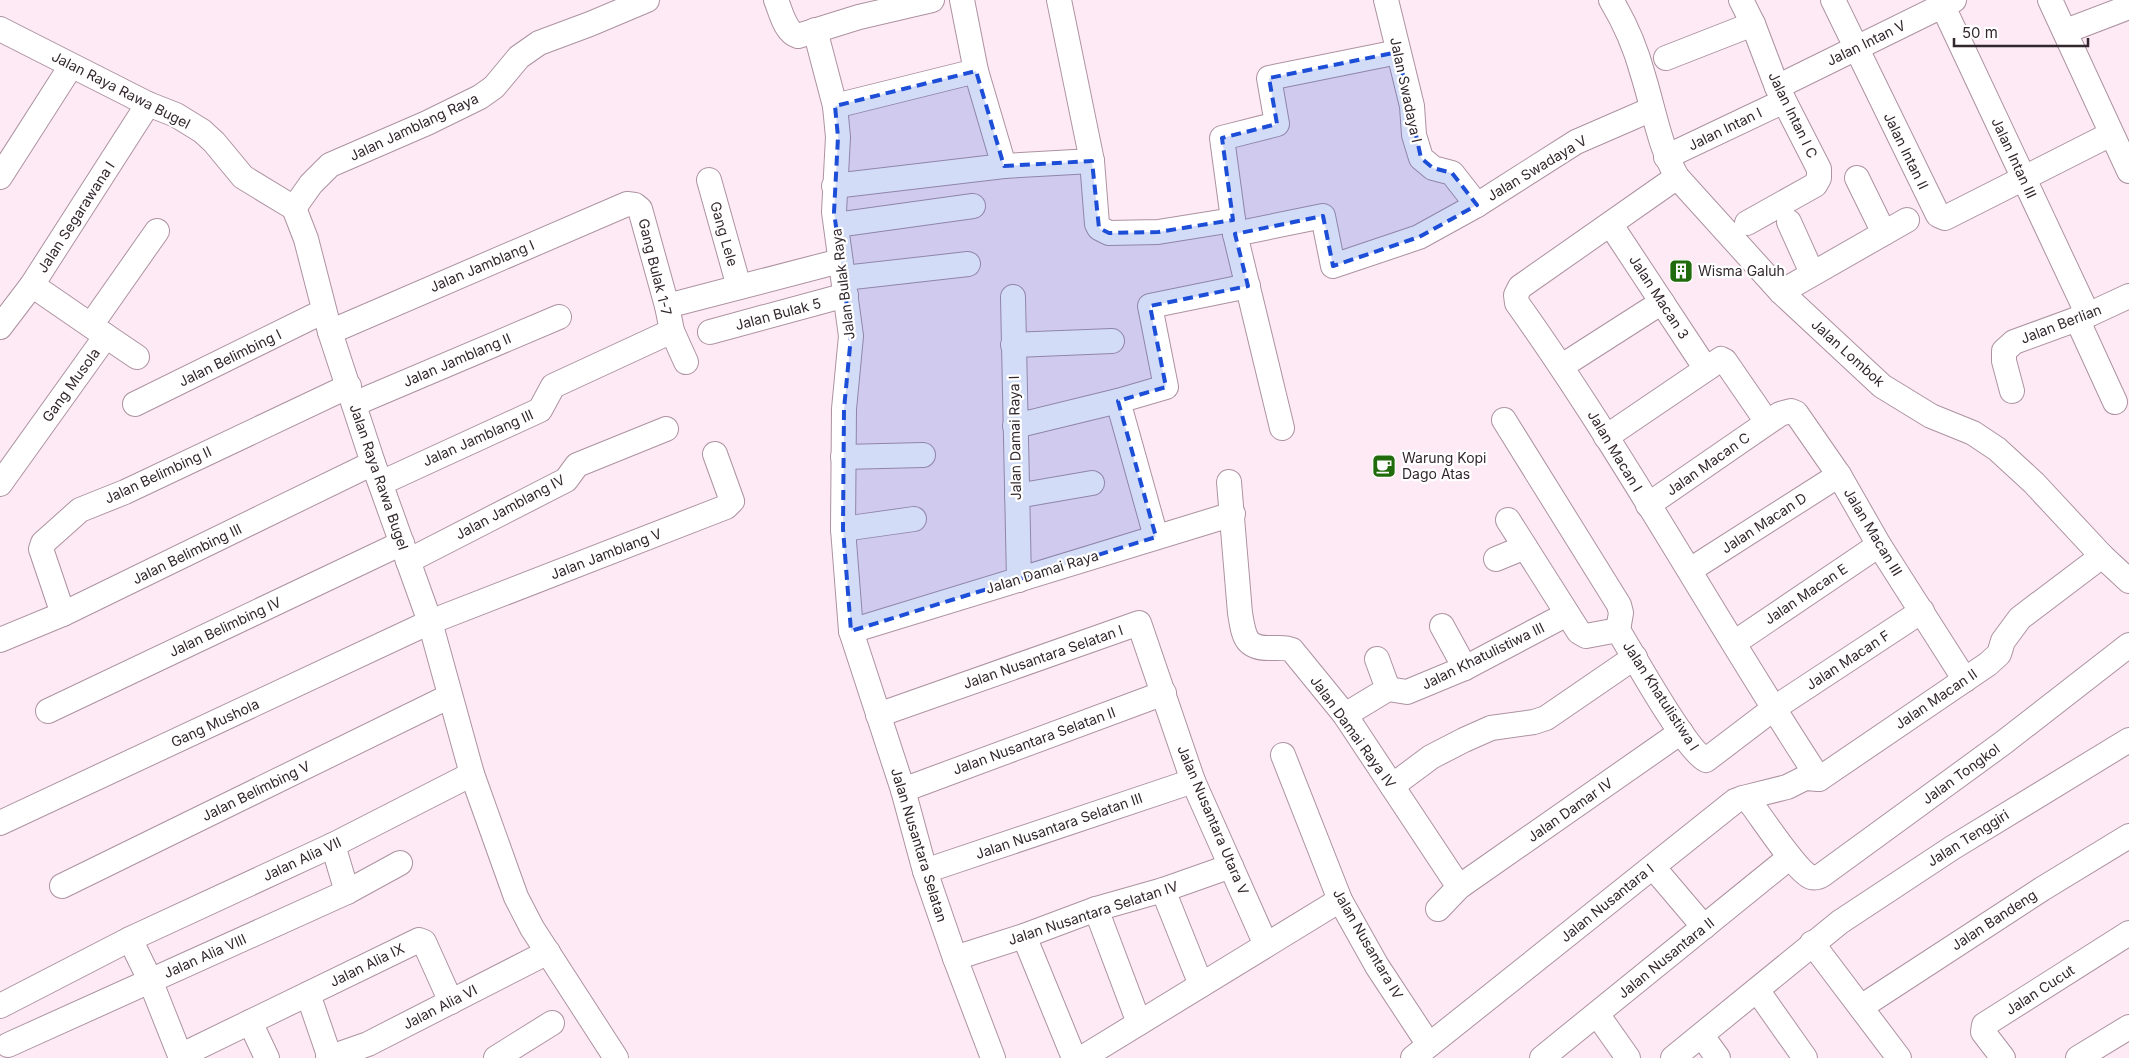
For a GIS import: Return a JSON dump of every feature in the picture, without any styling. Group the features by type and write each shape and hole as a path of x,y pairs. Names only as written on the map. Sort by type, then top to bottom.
{"street":[{"name":"Jalan Jamblang Raya","path":"294,208 311,184 330,165 428,124 480,97 494,87 518,57 539,43 647,0"},
{"path":"776,0 789,30 798,36 859,17 932,0"},
{"path":"962,0 976,70 1004,166"},
{"path":"1059,0 1092,161 1097,224 1104,232 1158,232 1234,227 1323,216 1333,266 1419,237 1477,204"},
{"name":"Jalan Swadaya I","path":"1386,0 1412,106 1414,135 1421,158 1433,168 1452,173 1477,204"},
{"path":"1611,0 1625,24 1643,74 1671,167"},
{"name":"Jalan Intan I C","path":"1741,0 1753,24 1780,94 1819,169 1819,178 1815,185 1747,223"},
{"name":"Jalan Intan II","path":"1833,0 1938,216 1945,218 2111,134"},
{"path":"2050,0 2129,171"},
{"name":"Jalan Intan V","path":"1780,94 1856,48 1946,2"},
{"name":"Jalan Intan III","path":"1946,2 2082,317 2115,402"},
{"path":"2066,32 2129,7"},
{"path":"1666,58 1753,24"},
{"name":"Jalan Raya Rawa Bugel","path":"0,29 148,104 176,115 214,142 242,178 294,208 306,239 327,321 377,473 430,622 472,774 516,897 532,928 616,1058"},
{"name":"Jalan Bulak Raya","path":"815,30 835,106 838,137 834,186 836,225 851,336 844,409 843,529 851,631"},
{"path":"1282,428 1234,227 1222,138 1277,124 1269,78 1398,52"},
{"path":"0,177 71,66"},
{"path":"835,106 976,70"},
{"name":"Jalan Intan I","path":"1671,167 1780,94"},
{"name":"Jalan Segarawana I","path":"0,327 32,285 148,104"},
{"name":"Jalan Swadaya V","path":"1477,204 1576,142 1652,109"},
{"path":"834,186 1004,166 1092,161"},
{"name":"Jalan Macan I","path":"1671,167 1611,225 1520,287 1516,294 1517,303 1562,366 1648,506 1690,570 1773,709 1819,779"},
{"name":"Jalan Lombok","path":"1671,167 1781,292 1882,386 1931,416 1973,433 1997,449 2034,482 2102,556 2129,581"},
{"path":"1857,178 1884,233"},
{"name":"Gang Lele","path":"709,180 739,287"},
{"name":"Jalan Jamblang I","path":"327,321 627,204 635,205"},
{"name":"Gang Bulak 1-7","path":"635,205 640,209 667,306 672,331 686,362"},
{"path":"836,225 974,206"},
{"path":"1781,292 1907,220"},
{"path":"1789,222 1812,273"},
{"name":"Jalan Macan 3","path":"1611,225 1706,369"},
{"path":"137,357 99,330 157,230"},
{"path":"667,306 739,287 844,278 968,264"},
{"name":"Jalan Bulak 5","path":"710,332 844,278"},
{"name":"Gang Musola","path":"0,484 99,330 32,285"},
{"path":"1016,426 1166,387 1150,306 1248,286"},
{"name":"Jalan Berlian","path":"2012,391 2004,361 2004,351 2014,342 2082,317 2129,296"},
{"name":"Jalan Damai Raya I","path":"1013,297 1019,580"},
{"path":"1562,366 1662,302"},
{"name":"Jalan Jamblang II","path":"352,395 559,316"},
{"name":"Jalan Belimbing I","path":"135,404 327,321"},
{"name":"Jalan Jamblang III","path":"377,473 540,410 553,386 672,331"},
{"path":"1013,345 1112,341"},
{"path":"1606,436 1721,359 1725,361 1767,422"},
{"name":"Jalan Belimbing II","path":"64,614 41,549 44,543 80,510 352,395"},
{"path":"1118,401 1156,537"},
{"name":"Jalan Macan III","path":"1767,422 1780,414 1791,411 1796,413 1839,475 1879,545 1965,680"},
{"path":"1504,420 1619,605 1621,613 1618,630"},
{"name":"Jalan Macan C","path":"1648,506 1767,422"},
{"name":"Jalan Jamblang IV","path":"405,552 566,480 577,465 666,429"},
{"name":"Jalan Jamblang V","path":"430,622 726,507 732,501 715,454"},
{"path":"844,457 923,455"},
{"name":"Jalan Belimbing III","path":"0,640 64,614 377,473"},
{"name":"Jalan Macan D","path":"1690,570 1839,475"},
{"name":"Jalan Damai Raya IV","path":"1229,482 1243,632 1247,639 1256,647 1287,647 1292,650 1344,716 1459,887"},
{"path":"1017,496 1092,483"},
{"name":"Jalan Damai Raya","path":"851,631 1233,514"},
{"path":"843,529 914,519"},
{"name":"Jalan Khatulistiwa I","path":"1508,520 1579,632 1586,636 1618,630 1696,753 1706,760 1773,709"},
{"name":"Jalan Macan E","path":"1734,643 1879,545"},
{"path":"1496,559 1525,546"},
{"name":"Jalan Belimbing IV","path":"48,711 405,552"},
{"name":"Jalan Macan II","path":"1743,798 1787,787 1805,778 1819,779 1965,680 1998,654 2004,641 2020,618 2102,556"},
{"name":"Jalan Macan F","path":"1773,709 1922,611"},
{"name":"Jalan Khatulistiwa III","path":"1388,689 1407,692 1465,668 1567,614"},
{"name":"Gang Mushola","path":"0,823 430,622"},
{"name":"Jalan Nusantara Selatan I","path":"878,715 1139,624 1164,693"},
{"path":"1442,626 1465,668"},
{"name":"Jalan Nusantara Selatan","path":"851,631 903,790 925,872 993,1058"},
{"name":"Jalan Tongkol","path":"1790,857 1810,877 1816,878 1822,875 2003,743 2129,645"},
{"path":"1392,786 1431,757 1491,728 1534,722 1546,718 1635,657"},
{"path":"1344,716 1388,689 1377,659"},
{"name":"Jalan Nusantara Utara V","path":"1164,693 1193,781 1266,945"},
{"name":"Jalan Nusantara Selatan II","path":"903,790 1164,693"},
{"name":"Jalan Belimbing V","path":"62,886 450,696"},
{"name":"Jalan Damar IV","path":"1438,909 1459,887 1681,732"},
{"name":"Jalan Tenggiri","path":"1673,1058 1840,922 1952,848 2129,740"},
{"name":"Jalan Nusantara IV","path":"1283,755 1340,900 1421,1051"},
{"name":"Jalan Alia VII","path":"0,1006 130,939 333,845 472,774"},
{"name":"Jalan Nusantara Selatan III","path":"925,872 1193,781"},
{"path":"1743,798 1749,800 1790,857"},
{"name":"Jalan Nusantara I","path":"1421,1051 1735,801 1743,798"},
{"name":"Jalan Bandeng","path":"1861,1007 2042,889 2129,836"},
{"path":"333,845 347,892"},
{"name":"Jalan Nusantara II","path":"1542,1058 1790,857"},
{"name":"Jalan Alia VIII","path":"7,1045 347,892 400,863"},
{"name":"Jalan Nusantara Selatan IV","path":"955,958 1024,936 1096,909 1163,890 1231,866"},
{"path":"1653,866 1704,927"},
{"path":"1163,890 1201,985"},
{"path":"1082,1058 1340,900"},
{"path":"1096,909 1139,1023"},
{"name":"Jalan Cucut","path":"2003,1058 1983,1032 1984,1025 2129,933"},
{"path":"1024,936 1074,1058"},
{"path":"130,939 150,980 180,1057"},
{"name":"Jalan Alia IX","path":"180,1057 419,940 424,942 451,1002"},
{"path":"1812,943 1899,1058"},
{"name":"Jalan Alia VI","path":"329,1058 368,1044 548,952"},
{"path":"1757,990 1805,1058"},
{"path":"308,994 329,1058"},
{"path":"1596,1014 1628,1058"},
{"path":"250,1022 267,1058"},
{"path":"496,1058 552,1023"},
{"path":"2078,1058 2129,1027"},
{"path":"1702,1036 1718,1058"}],"highlighted area":[{"path":"1398,52 1421,158 1433,168 1452,173 1477,205 1419,237 1333,266 1323,216 1235,234 1248,286 1150,306 1166,387 1118,401 1156,537 851,631 843,529 844,409 851,336 834,212 838,137 835,106 976,71 1004,166 1092,161 1099,228 1109,233 1158,232 1233,220 1222,138 1277,124 1269,78"}],"place":[{"name":"Wisma Galuh","path":"1681,271"},
{"name":"Warung Kopi Dago Atas","path":"1384,466"}]}
